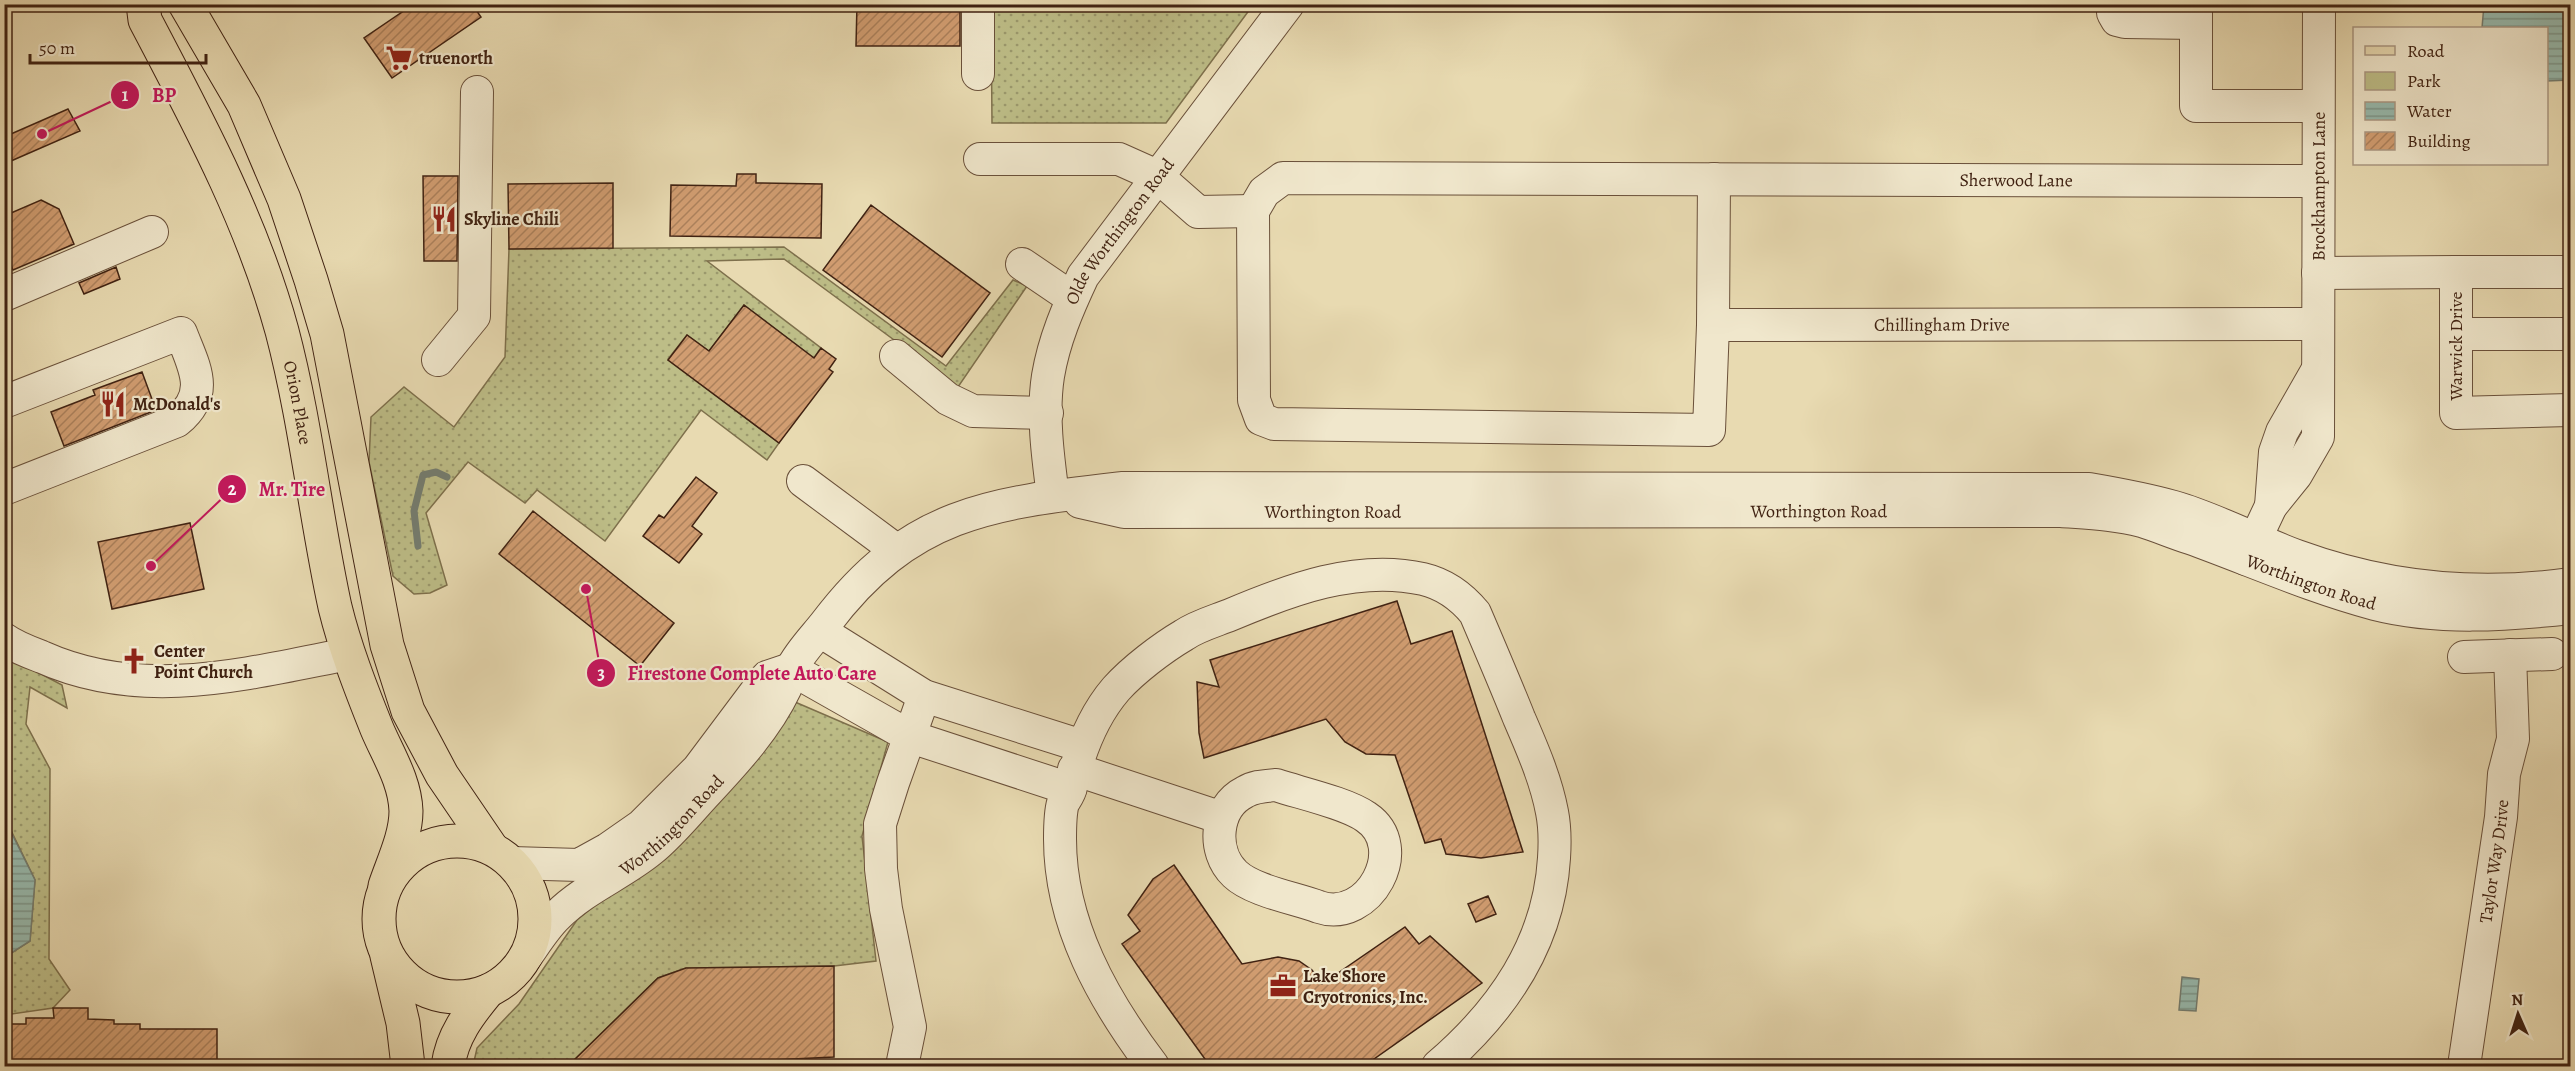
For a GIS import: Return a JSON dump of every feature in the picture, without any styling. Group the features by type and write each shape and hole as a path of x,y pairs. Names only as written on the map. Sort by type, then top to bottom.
{"main road":[{"name":"Orion Place","path":"143,4 145,20 219,162 264,276 282,330 301,413 336,607 348,654 401,783 406,810 404,830 385,886"},
{"path":"185,4 244,105 285,199 303,254 327,334 387,645 408,711 442,775 501,855 528,885 535,910 534,935 525,958 509,978 488,991 465,997 441,995 419,987 400,973 387,954"},
{"path":"348,654 366,666 388,712 414,747 442,775"},
{"path":"408,1066 403,1023 387,954 379,932 379,908 385,886 398,866 416,851 438,842 465,840 501,855"},
{"path":"448,1066 460,1028 488,991"}],"street":[{"path":"978,4 978,74"},
{"name":"Olde Worthington Road","path":"1053,496 1047,413 1050,368 1056,340 1072,298 1083,276 1288,4"},
{"path":"2113,4 2113,13 2117,20 2125,22 2196,14 2196,106 2318,106"},
{"name":"Brockhampton Lane","path":"2251,550 2271,506 2275,453 2282,432 2319,368 2319,4"},
{"path":"438,360 474,316 477,92"},
{"path":"980,159 1119,159 1157,176 1198,212 1253,211 1254,400 1261,419 1274,424 1709,430 1713,325 1714,179"},
{"name":"Sherwood Lane","path":"1253,211 1264,192 1283,178 2318,181"},
{"path":"4,295 152,232"},
{"path":"1022,264 1072,298"},
{"name":"Warwick Drive","path":"2456,272 2456,413 2571,410"},
{"name":"Warwick Drive","path":"2318,273 2571,272"},
{"name":"Chillingham Drive","path":"1713,325 2318,324"},
{"path":"4,402 181,333 196,372 198,386 195,399 188,412 177,421 4,489"},
{"path":"2456,334 2571,334"},
{"path":"896,356 948,399 973,411 1047,413"},
{"path":"803,481 896,550"},
{"name":"Worthington Road","path":"525,958 557,916 580,897 651,850 722,776 772,710 785,688 791,669 840,604 896,550 963,515 1001,505 1053,496 1124,512 2061,511 2102,514 2143,521 2251,550 2435,589 2525,590 2571,584"},
{"name":"Worthington Road","path":"2251,550 2330,591 2378,604 2426,612 2476,615 2571,608"},
{"path":"1152,1066 1105,995 1075,932 1062,876 1060,838 1063,805 1075,768 1097,717 1117,689 1184,634 1287,591 1359,575 1403,575 1425,580 1462,597 1475,613 1538,763 1553,813 1555,840 1549,900 1538,937 1518,976 1491,1013 1460,1047 1438,1066"},
{"path":"820,631 924,696 1075,768 1222,818"},
{"path":"4,639 58,665 94,676 139,682 202,680 348,654"},
{"path":"2464,657 2552,654"},
{"name":"Taylor Way Drive","path":"2464,1066 2501,817 2504,774 2513,739 2510,655"},
{"path":"791,669 911,736 1075,768"},
{"name":"Worthington Road","path":"501,855 579,865 624,838 666,803 698,769 767,677 791,669"},
{"path":"902,1066 910,1028 886,909 881,869 880,824 924,696"},
{"path":"1276,785 1366,817 1379,830 1385,848 1384,867 1377,885 1363,899 1346,907 1327,909 1251,884 1235,874 1223,857 1219,838 1222,818 1230,804 1243,792 1259,786 1276,785"}],"green space":[{"path":"991,5 1253,5 1166,123 992,123"},
{"path":"784,247 946,366 1013,280 1027,286 958,387 784,259 707,261 821,348 814,358 744,305 709,351 687,335 668,359 779,443 767,460 701,410 605,541 537,490 525,503 468,462 426,513 447,585 430,593 414,594 393,576 369,462 371,417 404,387 454,427 505,357 509,249"},
{"path":"5,655 62,685 67,708 30,687 26,724 50,769 49,959 70,990 53,1008 5,1015 5,957 30,941 35,880 5,818"},
{"path":"795,702 888,742 862,836 876,961 834,966 686,968 658,978 568,1066 473,1066 477,1048 519,1004 577,920 691,828"}],"water":[{"path":"2484,5 2570,5 2570,80 2548,81 2548,27 2482,27"},
{"path":"4,818 35,880 30,941 5,957"},
{"path":"2182,977 2199,979 2196,1011 2179,1010"}],"building":[{"name":"truenorth","path":"414,4 472,4 481,17 392,78 364,38"},
{"path":"857,4 960,4 960,46 856,46"},
{"path":"68,109 80,131 4,164 4,137"},
{"path":"737,174 756,174 756,183 822,184 821,238 670,236 671,185 736,186"},
{"name":"Skyline Chili","path":"423,176 458,176 457,261 424,261"},
{"path":"613,183 613,248 509,249 508,184"},
{"path":"41,200 59,209 74,244 13,270 4,250 4,216"},
{"path":"871,205 990,293 942,357 823,270"},
{"path":"116,267 120,279 84,294 79,283"},
{"path":"744,305 814,358 821,348 836,359 829,369 833,372 779,443 668,360 687,335 709,351"},
{"name":"McDonald's","path":"142,372 156,410 64,446 51,412 95,395 93,390"},
{"path":"696,477 717,493 692,526 702,534 679,563 643,536 659,515 664,518"},
{"path":"533,511 674,623 640,666 499,554"},
{"path":"190,523 204,589 112,609 98,542"},
{"path":"1397,601 1411,644 1452,631 1523,852 1481,858 1446,854 1441,839 1425,843 1395,755 1366,754 1345,742 1326,719 1204,758 1199,733 1197,682 1219,687 1210,660"},
{"path":"1174,865 1242,964 1278,957 1299,961 1312,970 1322,984 1405,927 1419,944 1430,936 1482,983 1364,1066 1210,1066 1122,944 1140,931 1128,915 1153,879"},
{"path":"1488,896 1496,914 1476,922 1468,904"},
{"path":"834,966 834,1057 733,1062 724,1066 568,1066 658,978 686,968"},
{"path":"53,1008 88,1008 88,1019 114,1020 114,1024 140,1024 140,1029 217,1029 217,1066 4,1066 4,1024 26,1024 26,1018 54,1018"}],"waterway":[{"path":"418,546 414,511 423,475 436,472 447,477"}],"place":[{"name":"truenorth","path":"399,58"},
{"name":"BP","path":"42,134"},
{"name":"Skyline Chili","path":"444,219"},
{"name":"McDonald's","path":"113,404"},
{"name":"Mr. Tire","path":"151,566"},
{"name":"Firestone Complete Auto Care","path":"586,589"},
{"name":"Center Point Church","path":"134,661"},
{"name":"Lake Shore Cryotronics, Inc.","path":"1283,986"}]}
